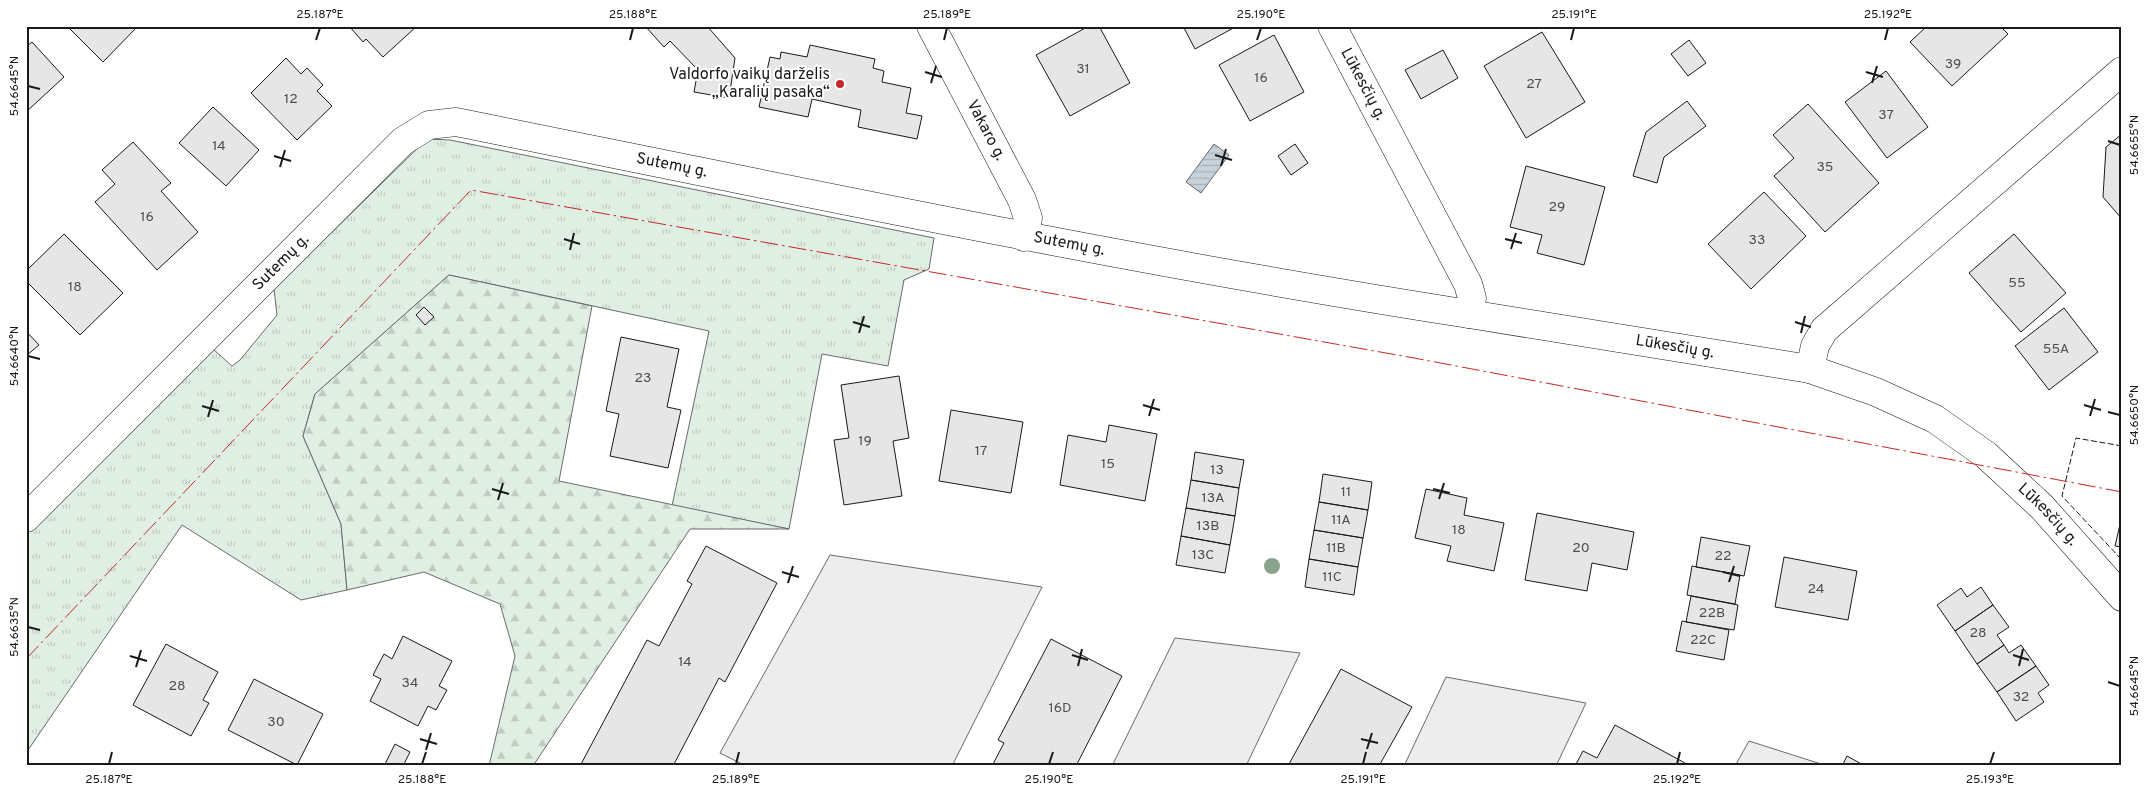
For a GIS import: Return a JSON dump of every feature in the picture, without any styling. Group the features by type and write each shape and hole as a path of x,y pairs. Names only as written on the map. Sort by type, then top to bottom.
{"street":[{"name":"Vakaro g.","path":"931,26 1022,200 1028,218 1024,237"},
{"name":"Lūkesčių g.","path":"1332,26 1468,284 1472,298 1469,314 1810,369 1876,392 1935,419 1986,455 2042,507 2122,597"},
{"path":"1810,369 1815,346 1824,330 2122,71"},
{"name":"Sutemų g.","path":"26,518 403,141 429,125 456,122 1024,237 1322,291 1469,314"}],"green space":[{"path":"427,139 450,140 934,238 929,269 904,280 888,366 822,354 789,529 672,506 709,331 449,275 315,394 303,436 341,524 347,590 301,600 182,525 26,753 26,533 213,349 232,366 240,360 277,315 274,289"},
{"path":"449,275 592,306 559,481 789,529 690,529 533,766 489,766 515,656 500,604 424,572 347,590 341,524 303,436 315,394"}],"shaded area":[{"path":"1214,144 1229,155 1201,193 1186,182"},
{"path":"830,555 1042,587 952,766 746,766 720,753"},
{"path":"1175,638 1300,653 1246,766 1112,766"},
{"path":"1446,677 1586,703 1556,766 1404,766"},
{"path":"1749,741 1821,764 1735,766"}],"building":[{"path":"67,26 138,26 103,62"},
{"path":"349,26 417,26 383,57 366,39 363,42"},
{"path":"645,26 707,26 735,58 729,98 694,92 698,70 670,41 664,47"},
{"path":"1089,26 1099,26 1130,83 1070,116 1036,55"},
{"path":"1183,26 1237,26 1195,49"},
{"path":"1927,26 2000,26 2008,34 1952,86 1910,42"},
{"path":"1542,32 1585,102 1526,138 1484,66"},
{"path":"1274,35 1304,92 1250,121 1219,65"},
{"path":"1689,40 1706,63 1688,76 1671,54"},
{"path":"32,42 64,77 26,112 26,47"},
{"path":"810,45 875,59 873,68 884,71 882,82 911,88 906,113 922,116 917,139 858,127 861,110 812,99 808,117 759,107 770,57 780,59 781,52 807,57"},
{"path":"1443,50 1458,78 1421,99 1405,70"},
{"path":"286,58 301,74 307,68 323,85 317,91 332,106 297,140 251,93"},
{"path":"1886,71 1928,127 1887,158 1845,102"},
{"path":"1687,101 1706,126 1664,157 1657,183 1633,176 1646,132"},
{"path":"1808,104 1879,183 1825,232 1774,176 1794,158 1773,135"},
{"path":"213,107 259,150 226,186 179,143"},
{"path":"2122,134 2122,219 2103,197 2106,147"},
{"path":"133,142 171,183 161,191 198,232 157,270 95,202 115,184 102,170"},
{"path":"1295,144 1308,163 1291,175 1278,156"},
{"path":"1526,166 1605,187 1584,265 1537,253 1542,235 1510,227"},
{"path":"1764,192 1806,236 1751,289 1708,244"},
{"path":"64,234 123,293 80,335 26,281 26,271"},
{"path":"2014,234 2066,293 2021,332 1969,273"},
{"path":"424,307 434,317 425,325 416,315"},
{"path":"2064,308 2098,352 2049,390 2015,346"},
{"path":"26,331 39,345 26,356"},
{"path":"621,337 679,349 667,407 681,410 668,468 610,456 619,414 606,411"},
{"path":"899,376 909,438 893,441 902,496 844,505 834,440 849,438 841,385"},
{"path":"951,410 1023,422 1011,493 939,481"},
{"path":"1109,425 1157,434 1145,501 1060,485 1068,435 1106,442"},
{"path":"1195,452 1244,460 1239,488 1191,480"},
{"path":"1323,474 1372,482 1368,510 1319,502"},
{"path":"1191,480 1239,488 1235,516 1186,508"},
{"path":"1426,489 1467,498 1464,515 1504,523 1494,571 1447,561 1451,546 1415,538"},
{"path":"1319,502 1368,510 1363,538 1314,530"},
{"path":"1186,508 1235,516 1230,545 1181,536"},
{"path":"1537,513 1634,532 1627,570 1592,563 1587,591 1525,580"},
{"path":"2122,520 2122,547 2115,546"},
{"path":"1314,530 1363,538 1358,567 1309,559"},
{"path":"1181,536 1230,545 1225,573 1176,565"},
{"path":"1701,537 1750,546 1744,576 1696,567"},
{"path":"706,546 777,583 725,682 719,678 673,766 580,766 647,640 659,646 692,584 687,581"},
{"path":"1784,557 1857,571 1848,620 1775,607"},
{"path":"1309,559 1358,567 1354,595 1305,587"},
{"path":"1692,566 1740,575 1735,604 1687,595"},
{"path":"1981,587 1993,605 1955,631 1937,605 1961,588 1967,597"},
{"path":"1691,596 1738,605 1734,630 1686,622"},
{"path":"1993,605 2009,627 1997,635 2004,645 1977,664 1955,631"},
{"path":"1682,621 1729,630 1724,660 1676,651"},
{"path":"403,636 452,661 439,686 447,690 436,710 428,706 418,726 370,701 381,679 373,675 384,654 392,659"},
{"path":"1051,639 1122,676 1076,766 992,766 1004,743 998,740"},
{"path":"166,644 218,672 203,700 209,703 191,736 133,705"},
{"path":"2004,645 2009,653 2021,645 2036,666 1997,692 1977,664"},
{"path":"2036,666 2049,685 2038,693 2044,702 2016,721 1997,692"},
{"path":"1341,669 1412,707 1379,766 1288,766"},
{"path":"254,679 323,714 297,765 228,730"},
{"path":"1615,725 1685,763 1683,766 1575,766 1583,751 1597,758"},
{"path":"395,744 410,752 403,766 384,766"},
{"path":"1847,756 1865,766 1842,766"}],"fence":[{"path":"2122,446 2076,438 2062,496 2122,560"}],"power":[{"path":"26,659 471,190 1414,358 2122,492"}],"place":[{"name":"Valdorfo vaikų darželis „Karalių pasaka“","path":"840,84"}]}
